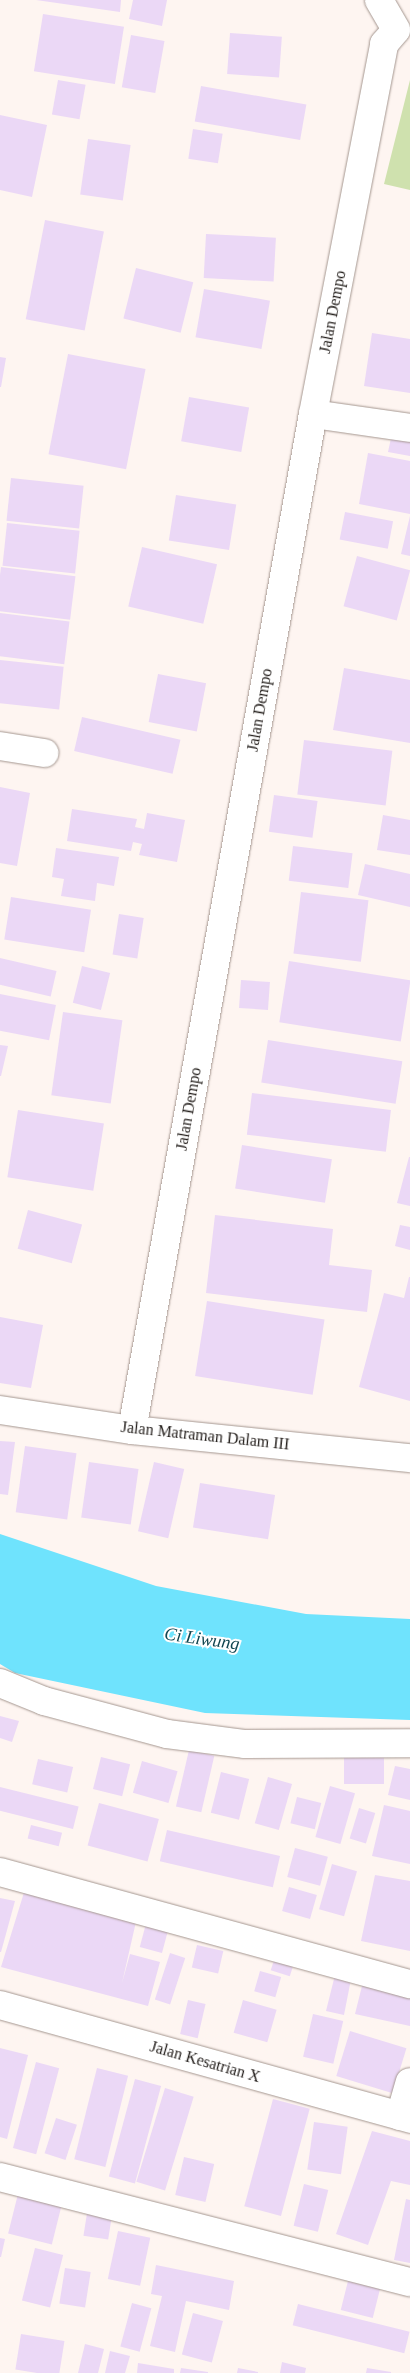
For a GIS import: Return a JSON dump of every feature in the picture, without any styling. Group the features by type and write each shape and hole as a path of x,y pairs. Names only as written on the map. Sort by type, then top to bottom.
{"street":[{"name":"Jalan Dempo","path":"132,1430 313,414 384,44 403,30 379,0"},
{"path":"313,414 410,428"},
{"path":"0,746 44,753"},
{"name":"Jalan Matraman Dalam III","path":"0,1410 132,1430 410,1458"},
{"path":"0,1683 44,1701 167,1734 245,1744 410,1743"},
{"path":"0,1872 410,1984"},
{"name":"Jalan Kesatrian X","path":"0,2005 405,2118"},
{"path":"405,2118 410,2082"},
{"path":"0,2177 410,2282"}],"green space":[{"path":"410,80 410,190 384,184"}],"water":[{"name":"Ci Liwung","path":"0,1534 156,1586 306,1614 410,1619 410,1720 205,1713 15,1673 0,1664"}],"building":[{"path":"36,0 121,0 120,12"},
{"path":"133,0 167,0 162,26 129,19"},
{"path":"43,14 124,27 115,84 34,71"},
{"path":"230,33 282,37 279,78 227,74"},
{"path":"131,35 164,41 155,93 122,87"},
{"path":"58,80 86,85 79,119 52,114"},
{"path":"201,86 306,105 300,140 195,121"},
{"path":"0,115 47,125 32,197 0,190"},
{"path":"193,129 223,134 218,163 188,159"},
{"path":"88,139 131,145 123,200 80,194"},
{"path":"45,220 104,231 85,331 26,319"},
{"path":"206,234 276,238 274,282 204,278"},
{"path":"136,268 193,282 181,333 123,318"},
{"path":"204,289 270,301 261,349 195,337"},
{"path":"372,333 410,339 410,393 364,386"},
{"path":"68,354 146,369 126,469 49,454"},
{"path":"0,357 6,358 1,387 0,387"},
{"path":"189,397 249,408 241,452 181,441"},
{"path":"393,429 410,432 410,456 388,452"},
{"path":"368,453 410,461 410,514 359,504"},
{"path":"11,478 84,486 79,528 7,521"},
{"path":"176,495 236,505 229,550 169,540"},
{"path":"345,512 393,521 388,549 340,539"},
{"path":"410,516 410,556 401,554"},
{"path":"7,523 80,531 75,573 3,566"},
{"path":"142,547 217,564 203,624 128,606"},
{"path":"357,556 410,570 397,620 344,606"},
{"path":"1,567 75,576 70,620 0,611"},
{"path":"0,613 69,622 64,664 0,656"},
{"path":"0,660 64,667 59,709 0,703"},
{"path":"344,668 410,680 410,743 333,730"},
{"path":"158,674 206,683 197,731 149,722"},
{"path":"82,717 180,740 173,774 74,751"},
{"path":"304,740 392,751 386,805 297,795"},
{"path":"0,787 30,793 17,866 0,863"},
{"path":"274,795 318,801 312,838 269,832"},
{"path":"72,809 137,819 135,827 144,829 147,813 185,820 177,862 139,855 142,844 133,842 131,851 67,841"},
{"path":"383,815 410,820 410,855 377,850"},
{"path":"293,846 353,853 348,888 289,881"},
{"path":"56,848 119,857 114,886 97,883 95,901 61,896 64,879 52,877"},
{"path":"365,864 410,874 410,907 358,895"},
{"path":"301,892 368,900 361,962 293,954"},
{"path":"11,897 91,910 84,952 4,939"},
{"path":"119,914 144,918 137,958 113,954"},
{"path":"0,958 57,971 51,996 0,985"},
{"path":"289,961 410,980 401,1041 279,1022"},
{"path":"82,966 110,973 101,1010 73,1003"},
{"path":"241,980 270,982 268,1010 239,1008"},
{"path":"0,994 56,1005 49,1040 0,1031"},
{"path":"63,1012 122,1020 111,1104 51,1095"},
{"path":"268,1040 402,1061 396,1104 261,1082"},
{"path":"0,1045 8,1046 1,1076 0,1076"},
{"path":"252,1093 391,1110 386,1152 247,1135"},
{"path":"18,1110 104,1124 93,1191 7,1177"},
{"path":"242,1145 332,1159 325,1203 235,1188"},
{"path":"410,1157 410,1206 397,1203"},
{"path":"28,1210 82,1224 72,1263 18,1249"},
{"path":"215,1215 333,1229 329,1265 372,1270 367,1312 206,1293"},
{"path":"400,1225 410,1227 410,1250 395,1246"},
{"path":"409,1277 410,1401 359,1387 384,1293 404,1298"},
{"path":"207,1301 325,1320 313,1395 195,1376"},
{"path":"0,1317 43,1325 31,1388 0,1383"},
{"path":"0,1441 15,1442 8,1495 0,1494"},
{"path":"25,1446 76,1453 67,1520 16,1512"},
{"path":"89,1462 139,1469 131,1524 81,1517"},
{"path":"154,1462 184,1469 168,1538 138,1531"},
{"path":"200,1483 275,1495 268,1539 193,1527"},
{"path":"0,1716 19,1721 12,1742 0,1738"},
{"path":"189,1750 214,1756 201,1812 176,1807"},
{"path":"344,1752 384,1752 384,1784 344,1784"},
{"path":"101,1757 130,1764 122,1796 93,1789"},
{"path":"38,1759 73,1767 67,1792 32,1784"},
{"path":"142,1761 178,1771 168,1803 133,1793"},
{"path":"395,1766 410,1769 410,1800 388,1795"},
{"path":"221,1772 249,1779 239,1820 211,1813"},
{"path":"268,1777 292,1784 279,1830 255,1823"},
{"path":"330,1786 355,1793 340,1844 315,1837"},
{"path":"0,1787 79,1807 73,1829 0,1811"},
{"path":"297,1797 321,1803 315,1829 290,1823"},
{"path":"99,1803 159,1819 147,1862 88,1846"},
{"path":"384,1805 410,1811 410,1864 372,1856"},
{"path":"359,1808 375,1813 366,1844 350,1839"},
{"path":"31,1825 62,1833 59,1846 28,1839"},
{"path":"167,1830 280,1856 273,1887 160,1861"},
{"path":"295,1848 328,1857 320,1886 287,1877"},
{"path":"332,1864 357,1871 344,1916 319,1909"},
{"path":"375,1875 410,1881 410,1951 361,1941"},
{"path":"26,1886 138,1913 122,1983 130,1954 160,1962 148,2006 1,1967"},
{"path":"289,1887 317,1895 310,1919 282,1911"},
{"path":"0,1898 15,1901 1,1952 0,1952"},
{"path":"147,1920 169,1926 162,1953 140,1947"},
{"path":"197,1945 223,1951 218,1973 192,1967"},
{"path":"170,1953 185,1958 170,2005 155,2000"},
{"path":"276,1954 295,1960 290,1976 271,1970"},
{"path":"337,1967 352,1974 344,2015 326,2011"},
{"path":"260,1971 281,1977 275,1997 254,1991"},
{"path":"364,1978 410,1989 410,2026 355,2014"},
{"path":"188,2000 206,2004 198,2038 180,2034"},
{"path":"243,2000 277,2010 267,2042 234,2033"},
{"path":"313,2014 343,2021 333,2064 303,2057"},
{"path":"350,2031 406,2048 393,2093 336,2076"},
{"path":"0,2048 28,2055 7,2139 0,2137"},
{"path":"36,2062 59,2068 36,2154 13,2148"},
{"path":"97,2068 128,2076 105,2167 74,2159"},
{"path":"135,2079 161,2086 135,2184 109,2177"},
{"path":"165,2088 194,2097 165,2190 136,2182"},
{"path":"273,2099 310,2109 281,2216 244,2206"},
{"path":"56,2118 77,2125 65,2160 45,2153"},
{"path":"314,2122 348,2127 341,2174 307,2170"},
{"path":"372,2131 410,2141 410,2185 391,2181 368,2245 336,2234"},
{"path":"184,2157 214,2164 205,2202 175,2195"},
{"path":"304,2184 328,2190 318,2232 294,2226"},
{"path":"20,2186 64,2197 52,2244 8,2234"},
{"path":"406,2199 410,2200 410,2263 394,2260"},
{"path":"88,2207 113,2211 108,2240 83,2236"},
{"path":"118,2231 150,2238 140,2286 108,2279"},
{"path":"0,2238 5,2239 1,2257 0,2257"},
{"path":"35,2248 63,2255 50,2307 22,2300"},
{"path":"156,2265 234,2281 229,2310 186,2301 175,2352 150,2346 162,2296 151,2294"},
{"path":"65,2268 91,2272 85,2308 59,2304"},
{"path":"348,2281 380,2289 373,2318 341,2310"},
{"path":"132,2303 151,2308 140,2352 120,2346"},
{"path":"298,2304 410,2332 404,2353 293,2325"},
{"path":"193,2313 223,2321 212,2363 182,2355"},
{"path":"21,2334 64,2341 59,2373 37,2373 15,2370"},
{"path":"85,2344 104,2349 98,2373 78,2373"},
{"path":"110,2351 130,2356 125,2373 105,2373"},
{"path":"282,2362 306,2368 305,2373 280,2373"},
{"path":"138,2363 174,2369 174,2373 137,2373"},
{"path":"181,2368 208,2372 208,2373 180,2373"},
{"path":"238,2368 258,2372 258,2373 237,2373"},
{"path":"367,2368 391,2372 391,2373 366,2373"}]}
